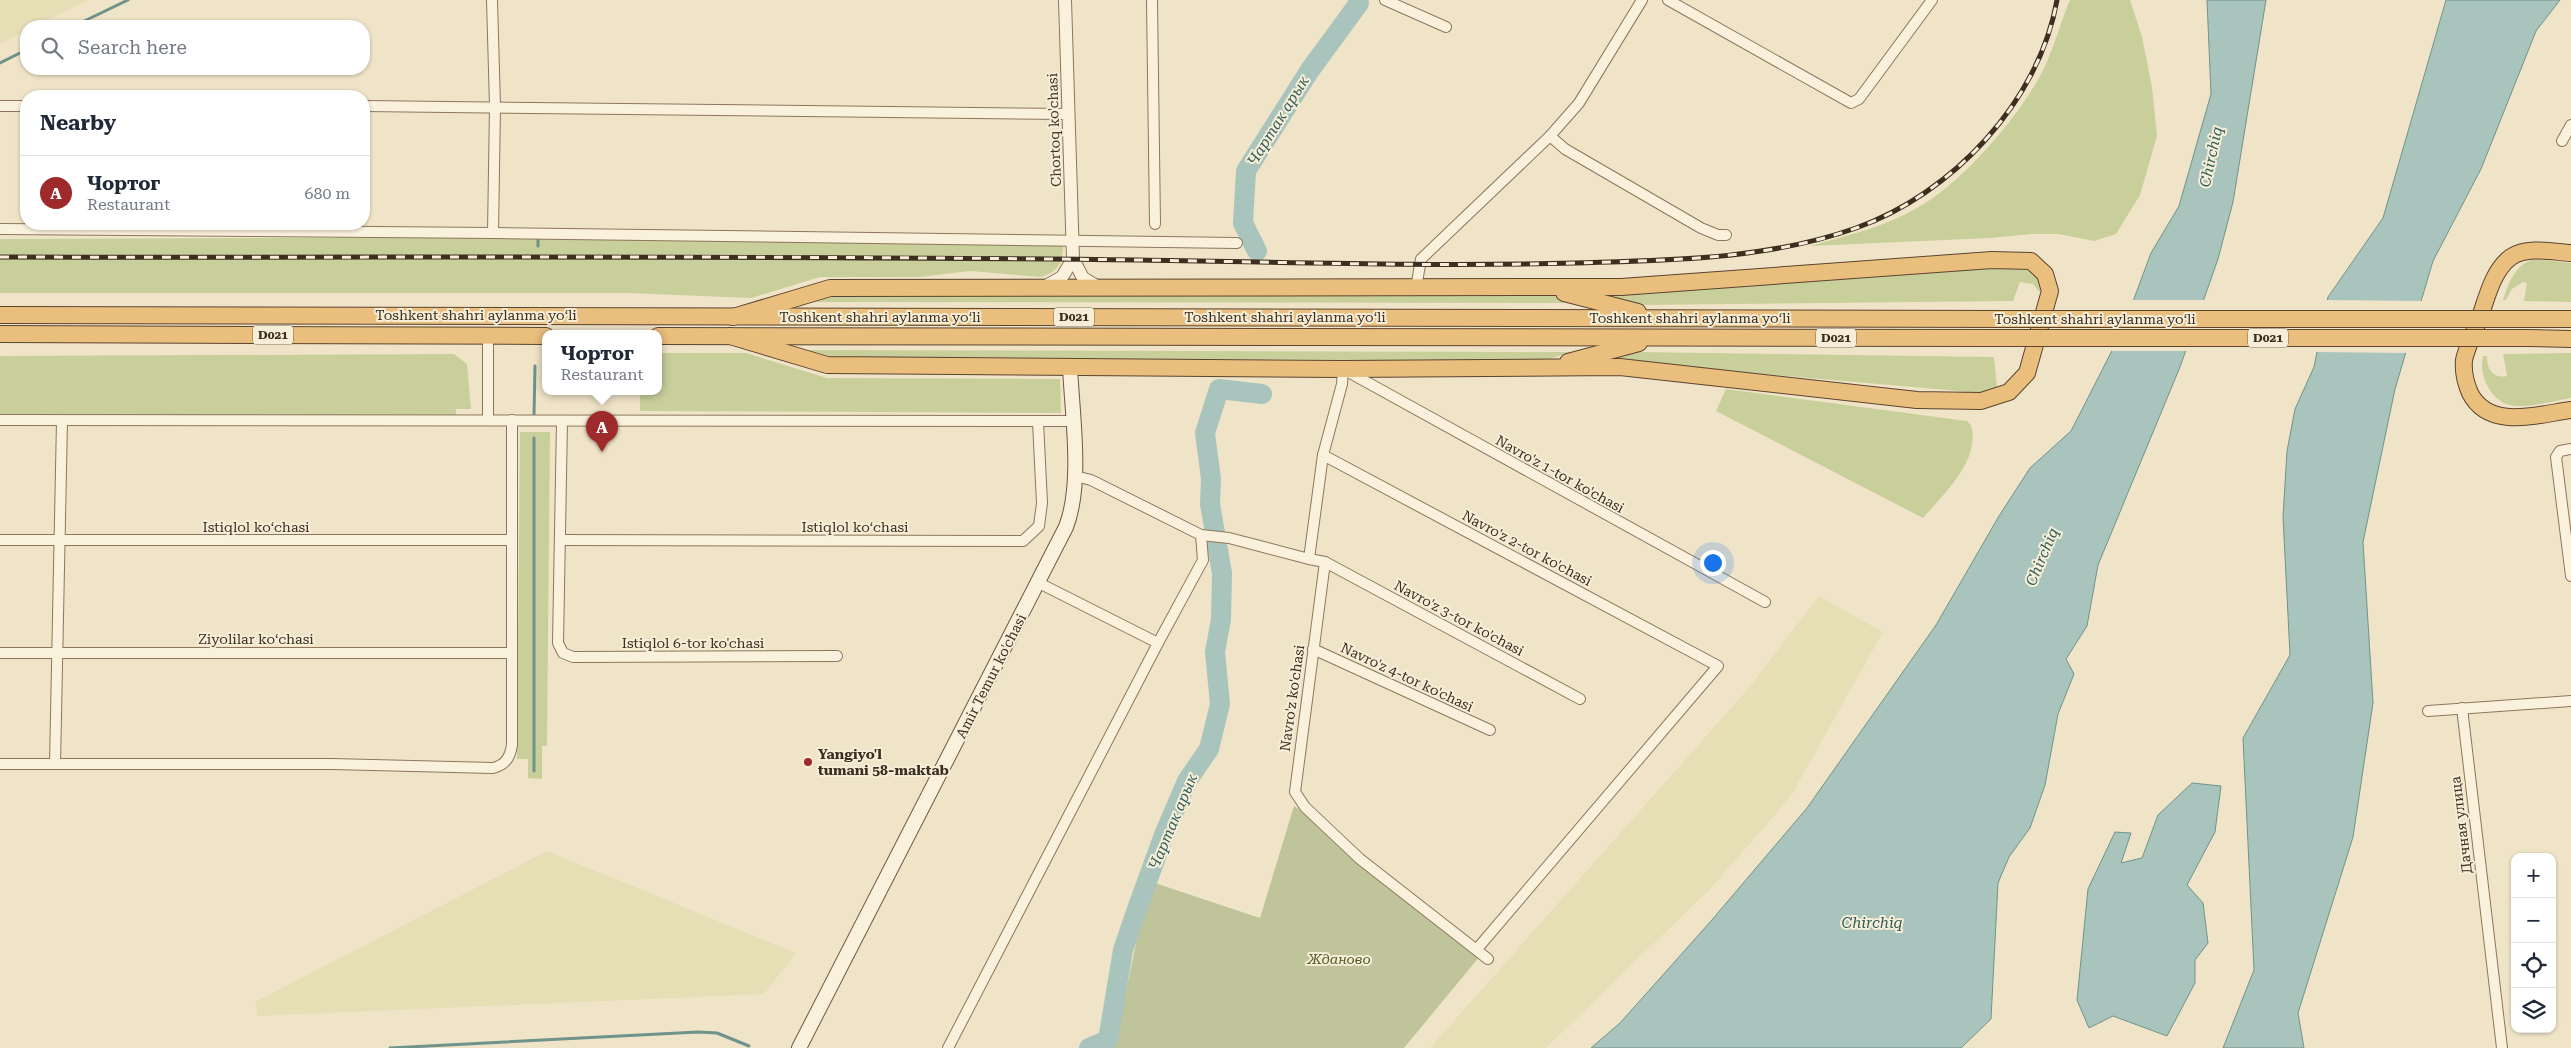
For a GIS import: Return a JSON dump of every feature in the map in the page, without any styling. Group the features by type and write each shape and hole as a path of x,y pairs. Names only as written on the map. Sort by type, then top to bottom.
{"highway":[{"path":"2571,253 2525,252 2507,262 2493,283 2464,364 2466,384 2472,396 2479,406 2494,415 2512,418 2571,410"},
{"path":"730,336 827,365 1640,368 1917,400 1990,400 2009,392 2027,373 2050,291 2045,274 2036,264 2026,260 1973,261 1621,287 830,288 733,317"},
{"path":"1543,288 1660,318"},
{"name":"Toshkent shahri aylanma yoʻli","path":"0,315 2571,319"},
{"path":"488,315 483,325 488,336"},
{"name":"Toshkent shahri aylanma yoʻli","path":"0,334 542,336"},
{"name":"Toshkent shahri aylanma yoʻli","path":"662,336 2571,338"},
{"path":"1542,368 1662,337"}],"main road":[{"name":"Amir Temur ko'chasi","path":"799,1048 1039,583 1070,518 1075,476 1070,367"}],"street":[{"path":"492,0 495,106 493,233"},
{"name":"Chortoq ko'chasi","path":"1065,0 1073,260 1079,273 1087,282 1105,288"},
{"path":"1152,0 1155,224"},
{"path":"1385,0 1446,28"},
{"path":"1416,288 1421,259 1550,136 1579,103 1642,0"},
{"path":"1668,0 1851,103 1859,99 1932,0"},
{"path":"0,106 20,106"},
{"path":"370,106 1068,114"},
{"path":"2562,142 2571,125"},
{"path":"1550,136 1565,149 1700,228 1718,235 1726,235"},
{"path":"0,230 493,233 1237,243"},
{"path":"1038,288 1057,282 1073,260"},
{"path":"488,336 488,420"},
{"path":"1309,559 1323,455 1342,384 1343,368"},
{"name":"Navro'z 1-tor ko'chasi","path":"1343,368 1765,602"},
{"path":"0,420 1072,421"},
{"path":"0,764 332,764 493,768 505,762 511,751 512,420"},
{"path":"55,764 59,652 62,421"},
{"path":"560,540 562,421"},
{"name":"Istiqlol koʻchasi","path":"560,540 1023,541 1039,526 1042,503 1038,422"},
{"path":"2571,449 2560,451 2556,457 2571,576"},
{"name":"Navro'z 2-tor ko'chasi","path":"1323,455 1718,666 1476,949"},
{"path":"1075,476 1090,480 1204,536 1229,538 1325,562"},
{"path":"948,1048 1203,560 1204,536"},
{"name":"Istiqlol koʻchasi","path":"0,540 512,540"},
{"name":"Istiqlol 6-tor ko'chasi","path":"560,540 558,643 563,653 573,657 837,656"},
{"name":"Navro'z ko'chasi","path":"1325,562 1295,792 1298,798 1360,858 1488,959"},
{"name":"Navro'z 3-tor ko'chasi","path":"1325,562 1580,699"},
{"path":"1039,583 1158,643"},
{"name":"Navro'z 4-tor ko'chasi","path":"1313,649 1490,730"},
{"name":"Ziyolilar koʻchasi","path":"0,653 512,653"},
{"path":"2428,711 2571,701"},
{"name":"Дачная улица","path":"2462,708 2502,1048"}],"shaded area":[{"path":"0,0 89,0 47,20 20,20 20,34 0,44"},
{"path":"1819,596 1883,632 1792,794 1775,815 1710,889 1546,1048 1430,1048 1747,690"},
{"path":"547,851 796,953 764,994 258,1016 255,1002"}],"green space":[{"path":"2070,0 2130,0 2142,37 2152,87 2157,136 2140,195 2116,234 2094,241 2059,234 2031,234 1990,238 1810,246 1891,221 1935,197 1953,182 2008,124 2036,83 2046,64"},
{"path":"493,237 1063,245 1059,266 1041,277 970,271 920,277 820,277 751,298 628,293 0,293 0,239"},
{"path":"2535,259 2571,263 2571,302 2524,301 2527,283 2523,282 2512,289 2506,300 2503,300 2510,280 2518,269 2528,261"},
{"path":"1972,266 2030,270 2038,279 2041,294 2033,284 2020,282 2013,301 1636,305 1605,294"},
{"path":"832,293 1530,294 1554,296 1574,303 806,302"},
{"path":"808,350 1571,352 1543,361 827,357"},
{"path":"1636,352 1994,357 1997,387 1988,392 1969,392 1604,360"},
{"path":"662,353 746,353 827,378 1060,379 1061,413 640,411 640,395 662,395"},
{"path":"2571,353 2571,398 2544,404 2516,406 2500,401 2485,380 2482,364 2483,356 2487,356 2489,369 2502,377 2507,376 2503,354"},
{"path":"454,354 467,364 471,409 456,409 456,416 0,415 0,356"},
{"path":"1726,389 1967,421 1971,425 1973,438 1971,451 1959,476 1923,518 1716,411"},
{"path":"520,432 550,432 547,746 542,746 542,779 528,778 528,759 517,759"},
{"name":"Жданово","path":"1294,806 1480,956 1404,1048 1103,1048 1115,1044 1149,881 1260,918"}],"water":[{"name":"Chirchiq","path":"2207,0 2266,0 2233,202 2218,259 2180,367 2098,565 2087,626 2066,659 2074,674 2058,714 2045,785 2030,828 2009,857 1998,883 1991,1019 1961,1048 1591,1048 1620,1023 1711,921 1807,808 1936,625 1999,516 2030,468 2071,431 2122,331 2151,253 2179,206 2211,94"},
{"path":"2446,0 2560,0 2536,31 2481,169 2433,261 2395,389 2363,542 2373,703 2353,837 2298,1013 2304,1048 2223,1048 2254,970 2243,738 2290,655 2283,517 2287,451 2295,409 2314,367 2328,297 2383,218"},
{"path":"2192,783 2221,786 2215,832 2187,885 2203,903 2208,943 2195,960 2195,983 2167,1036 2113,1016 2089,1028 2077,1000 2088,889 2115,832 2131,833 2121,863 2142,858 2158,815"}],"pier":[{"path":"2131,300 2206,300 2188,351 2109,351"},
{"path":"2325,300 2424,301 2408,353 2315,352"}],"waterway":[{"path":"86,20 128,0"},
{"name":"Чартак арык","path":"1257,251 1243,223 1246,171 1310,70 1359,3"},
{"path":"0,63 20,53"},
{"path":"538,240 538,246"},
{"path":"534,416 535,366"},
{"name":"Чартак арык","path":"1089,1048 1108,1040 1123,950 1164,835 1187,781 1209,749 1220,704 1215,652 1221,619 1222,573 1210,504 1211,479 1205,433 1219,389 1262,394"},
{"path":"534,438 534,771"},
{"path":"390,1048 698,1032 717,1033 749,1046"}],"railway":[{"path":"0,257 853,258 1466,264 1646,261 1752,252 1822,239 1856,228 1891,213 1925,192 1957,168 1986,140 2011,108 2031,74 2047,38 2057,0"}],"place":[{"name":"Чортог","path":"602,452"},
{"name":"Yangiyo'l tumani 58-maktab","path":"808,762"}]}
